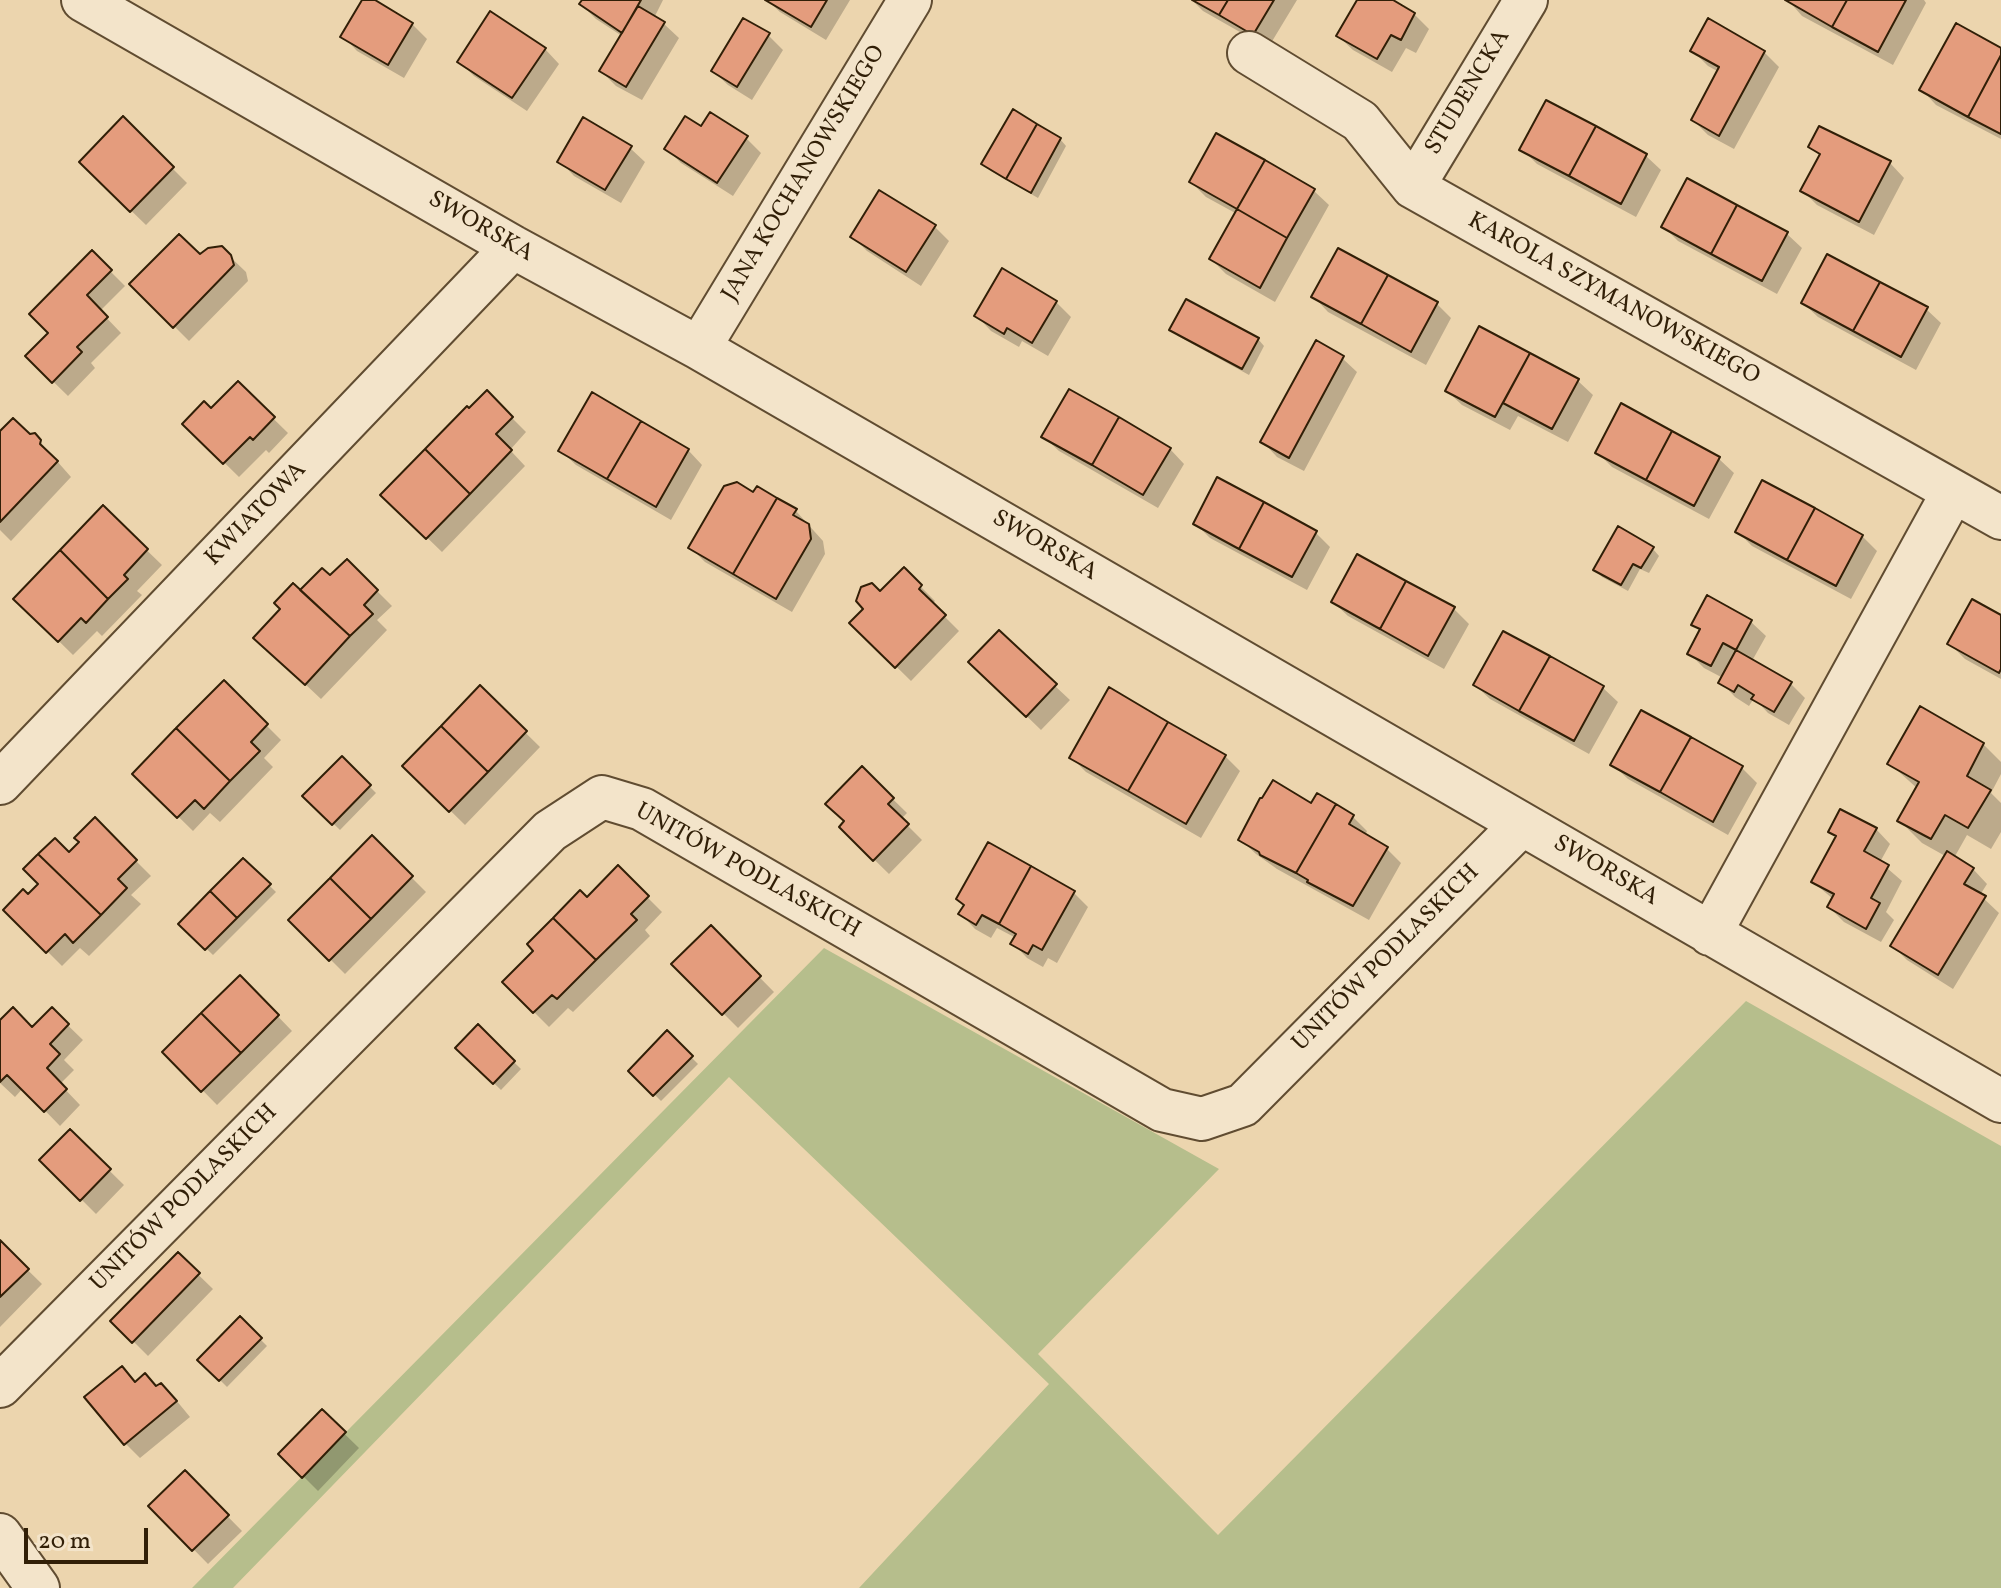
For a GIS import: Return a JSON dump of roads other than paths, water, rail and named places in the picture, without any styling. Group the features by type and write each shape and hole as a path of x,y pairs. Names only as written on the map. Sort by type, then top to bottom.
{"street":[{"name":"SWORSKA","path":"83,0 513,247 699,348 2001,1101"},
{"name":"JANA KOCHANOWSKIEGO","path":"699,348 910,0"},
{"name":"STUDENCKA","path":"1413,187 1526,0"},
{"name":"KAROLA SZYMANOWSKIEGO","path":"1249,53 1360,121 1413,187 2001,518"},
{"name":"KWIATOWA","path":"0,783 513,247"},
{"path":"1710,934 1953,492"},
{"name":"UNITÓW PODLASKICH","path":"0,1386 550,831 602,797 642,809 1162,1110 1202,1119 1243,1105 1522,824"},
{"path":"0,1535 38,1588"}]}
